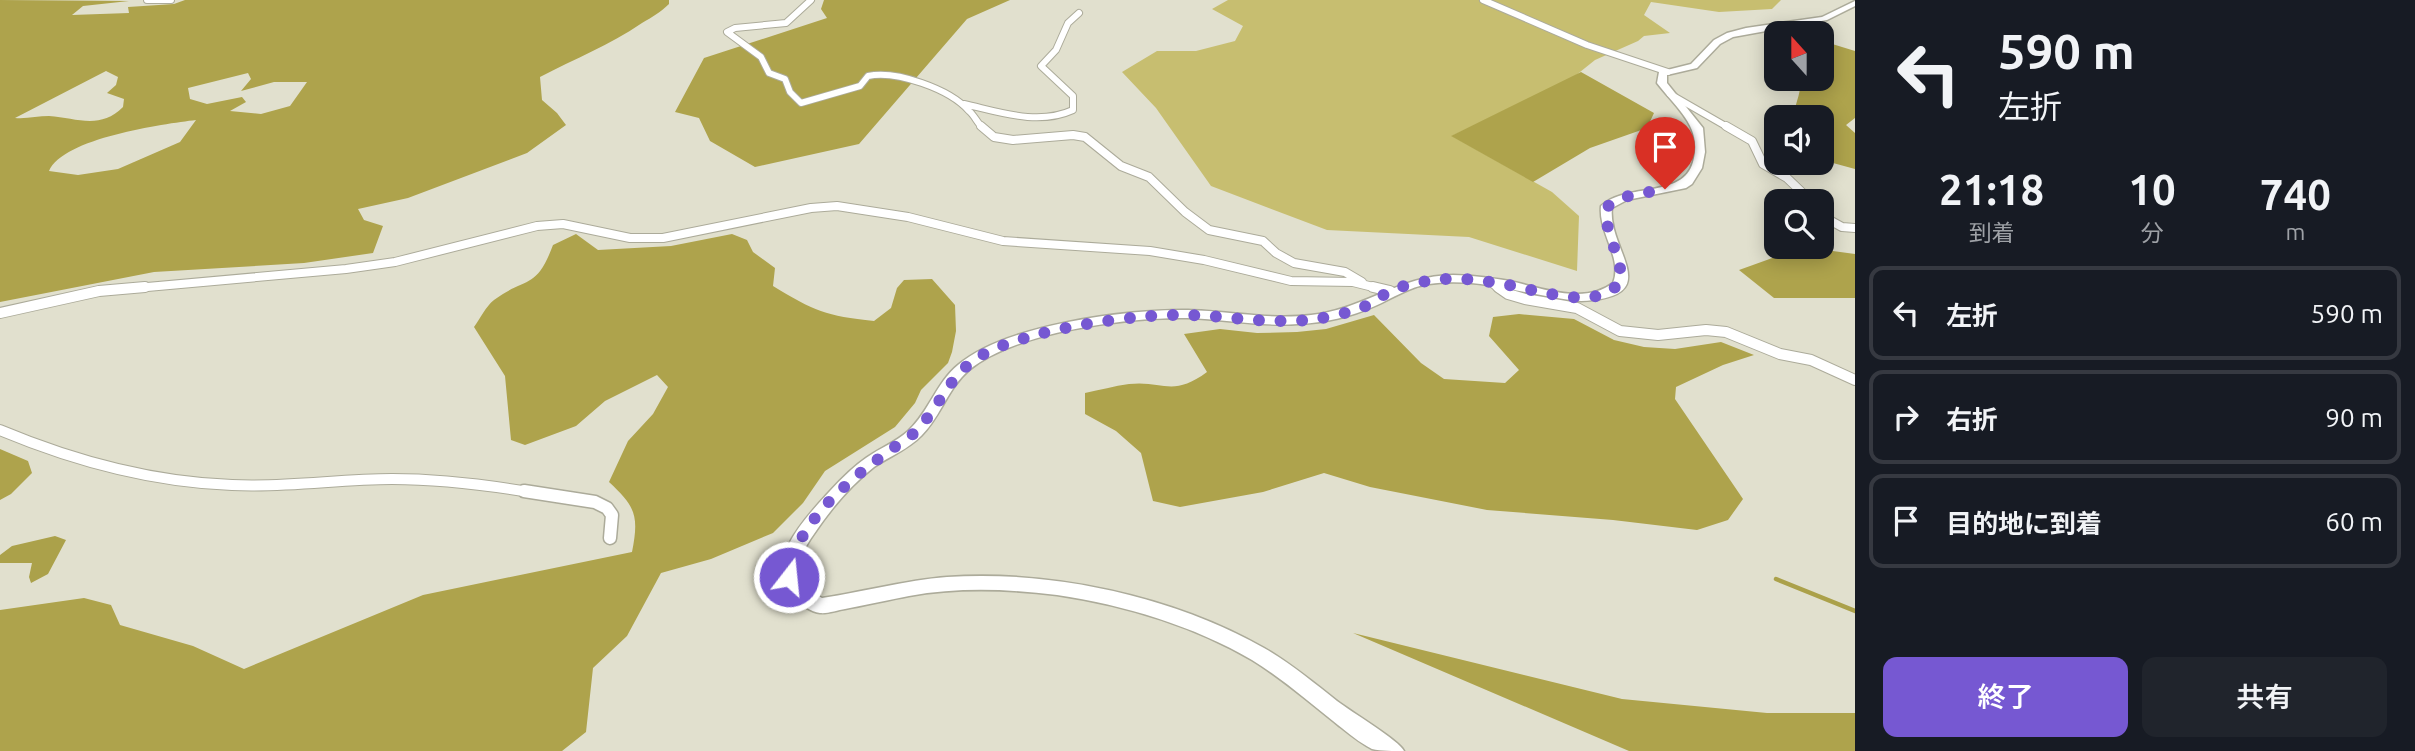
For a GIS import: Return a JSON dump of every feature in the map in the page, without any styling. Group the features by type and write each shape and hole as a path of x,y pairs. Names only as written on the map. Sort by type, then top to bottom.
{"street":[{"path":"147,0 171,0"},
{"path":"811,0 786,23 735,28 727,32 761,57 769,73 785,79 796,100 806,103 860,86 869,76 886,74 936,89 969,110 976,122 994,137 1013,140 1063,135 1085,137 1121,166 1149,177 1185,212 1209,230 1263,241 1276,253 1294,263 1345,272 1363,283"},
{"path":"1483,0 1587,45 1668,72"},
{"path":"1394,751 1372,739 1257,653 1177,616 1115,600 1008,582 947,584 820,606 797,593 789,577 791,557 805,533 844,485 916,432 948,384 964,367 999,346 1033,336 1147,316 1187,314 1266,320 1317,319 1362,307 1390,291 1436,279 1491,282 1584,298 1606,293 1618,285 1622,274 1606,218 1608,206 1624,197 1682,186 1690,181 1695,172 1701,146 1698,128 1669,94 1661,78 1668,72 1694,66 1714,43 1733,34 1820,21 1855,3"},
{"path":"960,104 1047,118 1065,116 1073,110 1073,96 1041,66 1042,61 1056,50 1066,24 1079,13"},
{"path":"1669,94 1752,141 1763,164 1787,178 1798,189"},
{"path":"0,313 99,291 346,270 395,262 537,226 563,224 630,238 663,238 811,208 837,206 887,212 1003,240 1050,246 1150,251 1204,260 1291,281 1363,283 1390,291"},
{"path":"1834,222 1855,229"},
{"path":"1491,282 1508,294 1577,308 1620,331 1658,335 1706,330 1726,332 1780,354 1811,360 1855,380"},
{"path":"0,430 57,451 138,474 211,484 257,487 391,479 494,486 589,502 606,507 613,513 610,538"}],"shaded area":[{"path":"0,0 129,1 83,6 72,15 129,13 128,7 174,4 185,0 669,0 669,4 663,9 629,31 540,77 542,100 566,125 527,153 408,198 358,209 364,220 383,226 373,253 304,263 154,272 0,302","holes":["106,71 118,77 116,85 107,93 124,99 123,107 106,118 88,121 49,116 15,118","248,73 251,79 241,91 274,82 307,82 290,106 261,114 230,111 246,102 242,97 207,104 190,99 188,88","196,120 180,142 118,169 78,175 49,171 58,159 73,150 93,141 139,129"]},
{"path":"824,0 1010,0 967,19 859,144 755,167 710,141 699,118 675,112 704,58 827,18 821,9"},
{"path":"1228,0 1781,0 1772,9 1719,12 1651,2 1644,15 1670,33 1644,36 1595,60 1575,76 1452,136 1552,192 1579,216 1577,271 1469,237 1327,230 1211,186 1156,108 1122,72 1157,51 1196,51 1235,41 1243,26 1212,9"},
{"path":"1834,45 1855,51 1855,118 1846,125 1855,133 1855,169 1834,163 1834,105 1796,105 1800,91 1834,91"},
{"path":"1581,72 1654,113 1647,128 1590,148 1533,182 1451,136"},
{"path":"576,234 598,250 671,246 732,234 747,240 753,252 775,268 773,286 821,311 858,319 874,321 891,308 897,288 904,280 932,279 955,305 956,331 952,352 948,363 921,390 915,403 895,427 825,471 803,503 773,533 711,559 661,573 627,636 593,668 586,732 562,751 0,751 0,610 84,598 111,605 120,625 193,646 244,669 423,595 632,552 635,529 633,513 625,498 609,482 628,441 653,414 668,387 657,375 605,401 576,426 525,445 511,440 505,376 474,327 494,300 529,281 541,270 553,245"},
{"path":"1834,251 1855,254 1855,298 1774,298 1739,270 1770,259 1834,259"},
{"path":"1519,314 1574,319 1614,340 1644,347 1675,349 1721,342 1754,355 1723,365 1676,387 1675,399 1743,499 1728,520 1697,530 1487,510 1370,487 1324,473 1263,492 1180,507 1153,501 1141,453 1116,431 1085,414 1085,393 1141,383 1176,386 1195,380 1207,372 1184,334 1220,329 1257,333 1297,332 1326,329 1374,315 1421,363 1444,379 1505,383 1519,370 1489,336 1493,317"},
{"path":"0,449 28,461 32,473 11,494 0,500"},
{"path":"55,536 66,540 48,574 31,583 29,577 32,563 0,563 0,555 12,546"},
{"path":"1353,633 1622,699 1767,713 1855,713 1855,751 1629,751"}],"waterway":[{"path":"1776,579 1855,611"}],"route":[{"path":"789,577 791,557 805,533 844,485 916,432 948,384 964,367 999,346 1033,336 1147,316 1187,314 1266,320 1317,319 1362,307 1403,286 1436,279 1472,279 1561,296 1599,296 1613,290 1622,274 1606,218 1608,206 1624,197 1665,189"}]}
